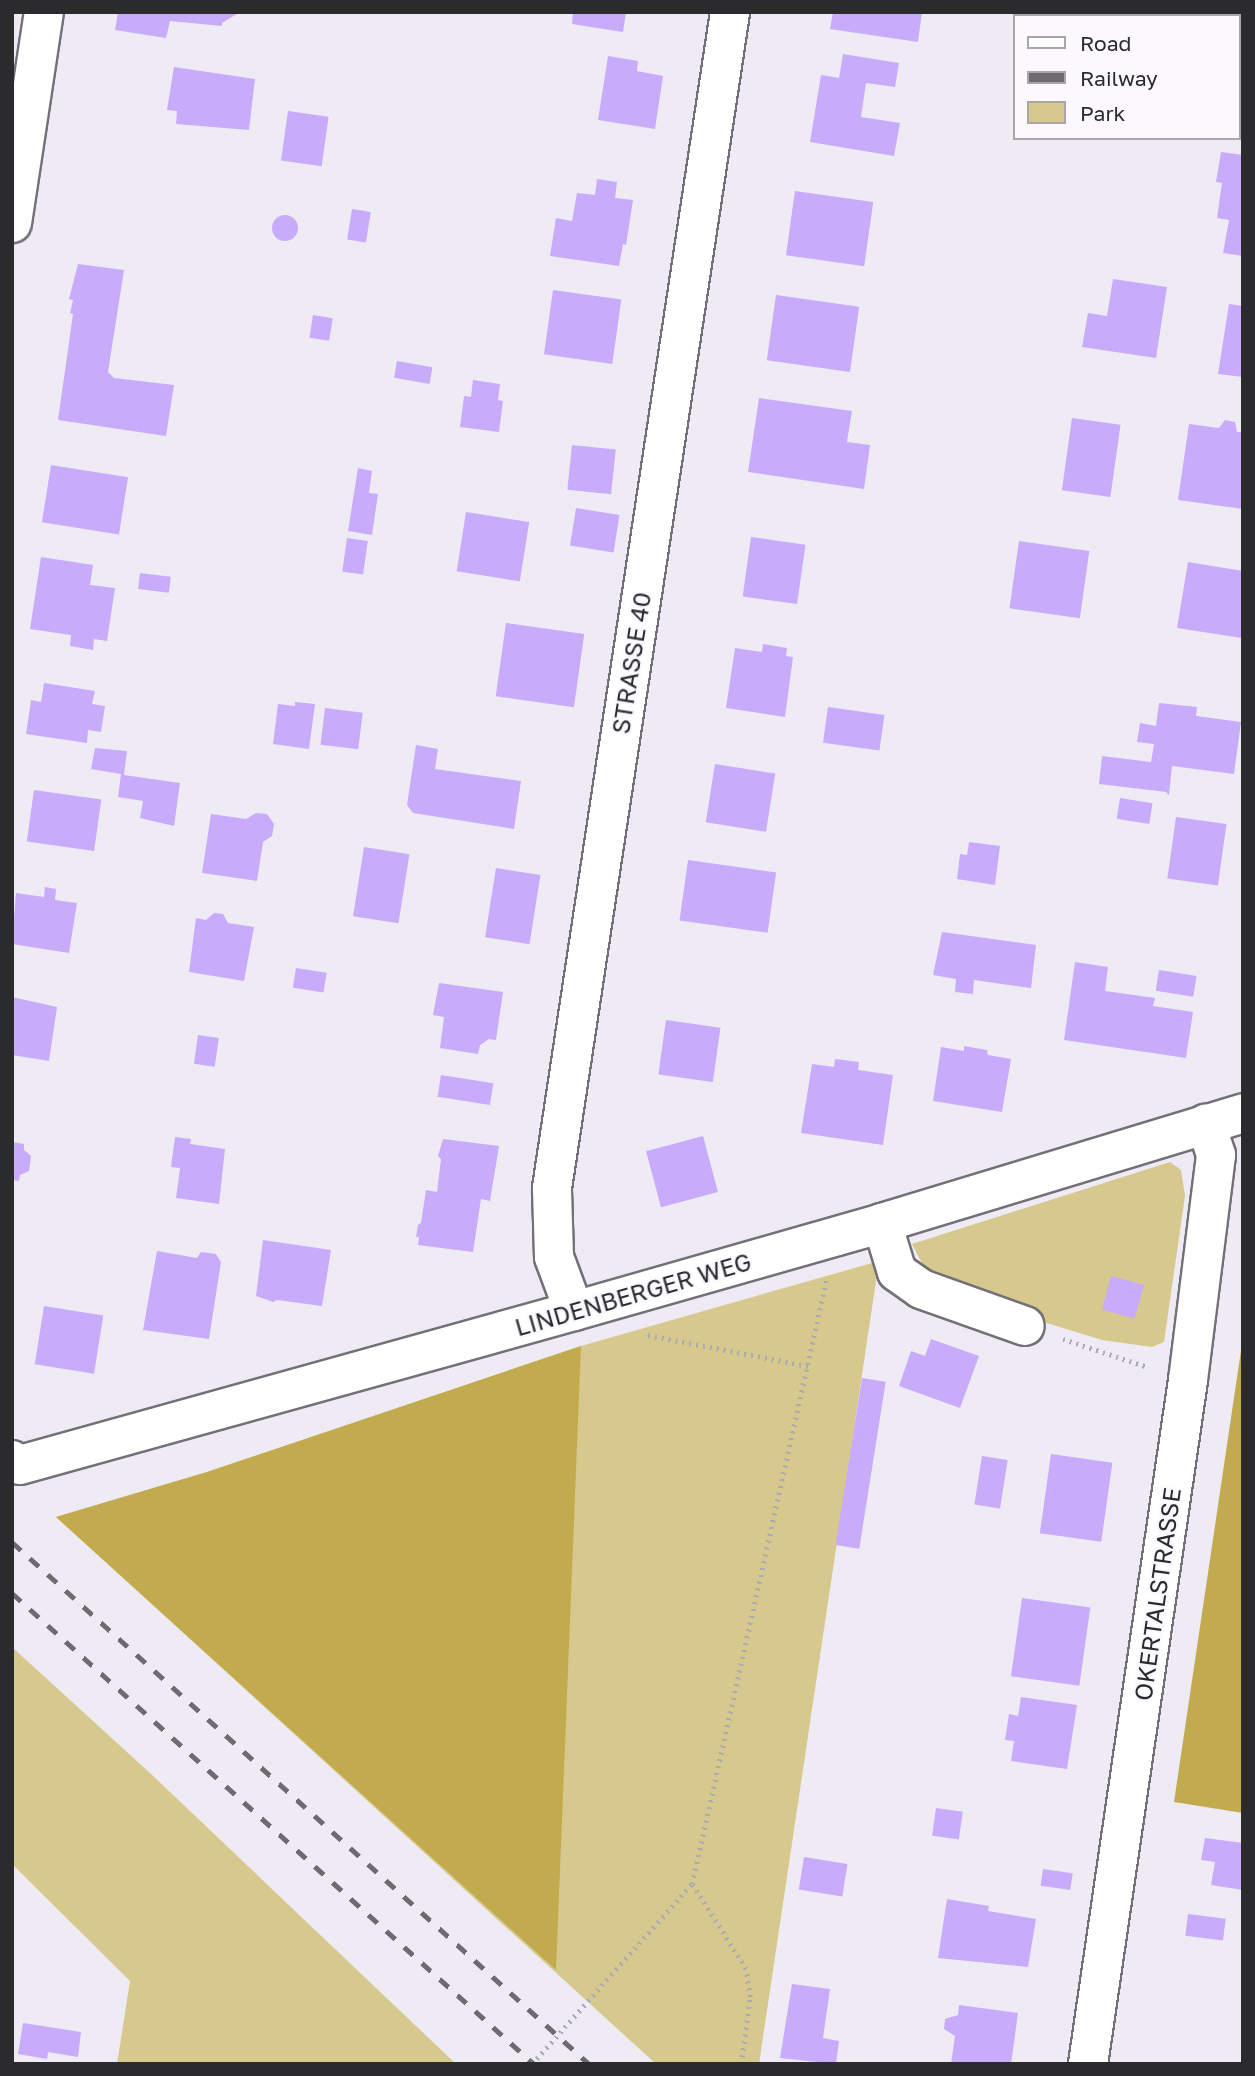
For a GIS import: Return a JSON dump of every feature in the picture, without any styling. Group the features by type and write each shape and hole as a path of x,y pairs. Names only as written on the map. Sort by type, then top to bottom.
{"street":[{"path":"12,223 44,12"},
{"name":"STRASSE 40","path":"574,1311 554,1257 552,1188 730,12"},
{"name":"LINDENBERGER WEG","path":"16,1463 574,1311 882,1223 1243,1113"},
{"name":"OKERTALSTRASSE","path":"1088,2064 1188,1380 1216,1155 1206,1124"},
{"path":"882,1223 897,1272 921,1289 1026,1326"}],"path":[{"path":"532,2064 692,1884 826,1279"},
{"path":"1026,1326 1188,1380"},
{"path":"637,1332 808,1366"},
{"path":"692,1884 746,1969 750,1997 741,2064"}],"green space":[{"path":"1170,1162 1181,1170 1185,1196 1164,1342 1152,1347 1102,1340 1024,1316 926,1271 912,1244"},
{"path":"879,1261 759,2064 656,2064 56,1517 207,1472 581,1346"},
{"path":"12,1647 151,1774 456,2064 117,2064 130,1981 12,1864"}],"shaded area":[{"path":"1243,1337 1243,1813 1174,1802"},
{"path":"581,1346 556,1970 56,1517 207,1472"}],"building":[{"path":"118,12 240,12 222,23 222,26 170,21 166,38 115,30"},
{"path":"573,12 626,12 623,32 572,24"},
{"path":"833,12 922,12 918,42 830,29"},
{"path":"843,54 899,63 895,87 866,83 861,117 900,123 894,156 810,142 821,75 839,78"},
{"path":"608,56 638,61 637,71 663,76 655,129 598,120"},
{"path":"174,67 255,79 249,130 176,124 177,111 167,110"},
{"path":"288,111 329,117 322,166 281,161"},
{"path":"1221,152 1243,155 1243,256 1223,253 1229,220 1217,218 1222,183 1216,182"},
{"path":"597,179 617,182 615,198 633,200 626,245 623,244 619,266 550,256 556,218 572,221 577,193 595,195"},
{"path":"795,191 873,202 864,266 786,255"},
{"path":"352,209 371,212 366,243 347,240"},
{"path":"285,215 294,219 298,228 294,237 285,241 276,237 272,228 276,219"},
{"path":"78,264 124,270 108,372 114,378 174,385 166,436 58,420 73,314 70,313 73,300 69,299"},
{"path":"1113,279 1167,287 1156,358 1082,347 1088,313 1107,316"},
{"path":"553,290 621,300 612,364 544,354"},
{"path":"776,295 859,307 850,372 767,360"},
{"path":"1229,304 1243,306 1243,377 1218,374"},
{"path":"313,315 333,318 329,341 309,338"},
{"path":"397,361 432,367 430,384 394,378"},
{"path":"473,380 500,384 498,400 503,401 499,432 460,427 464,396 471,397"},
{"path":"759,398 852,411 847,442 870,445 864,489 748,472"},
{"path":"1072,418 1121,425 1110,497 1062,490"},
{"path":"1225,420 1235,422 1237,432 1243,432 1243,509 1178,500 1189,424 1219,428"},
{"path":"572,445 616,450 611,494 567,490"},
{"path":"51,465 128,477 119,534 42,522"},
{"path":"358,468 372,471 369,493 378,494 372,535 348,531"},
{"path":"576,508 619,515 614,552 570,546"},
{"path":"466,512 529,522 520,581 457,571"},
{"path":"751,537 805,545 797,604 743,596"},
{"path":"347,538 368,541 363,575 342,572"},
{"path":"1019,541 1089,551 1080,618 1010,608"},
{"path":"41,557 93,565 90,585 115,588 107,641 94,639 93,650 70,646 71,635 30,629"},
{"path":"1188,562 1243,571 1242,638 1177,628"},
{"path":"140,573 171,577 169,593 138,589"},
{"path":"506,623 584,634 574,707 496,696"},
{"path":"763,644 787,648 786,656 793,657 785,717 726,708 735,648 762,652"},
{"path":"44,683 95,691 92,704 105,706 101,732 88,730 87,743 26,734 31,700 41,702"},
{"path":"295,702 315,704 309,749 273,744 278,704 295,706"},
{"path":"1159,703 1197,707 1196,716 1241,722 1234,774 1172,766 1169,795 1166,792 1099,784 1102,756 1151,762 1154,744 1137,742 1140,723 1156,726"},
{"path":"828,707 884,715 879,751 823,743"},
{"path":"325,708 363,713 358,749 320,745"},
{"path":"416,745 438,749 435,769 521,781 514,829 413,813 407,805"},
{"path":"95,748 127,751 124,775 180,783 174,826 140,818 143,801 118,797 121,774 91,769"},
{"path":"715,764 775,774 766,832 706,822"},
{"path":"34,790 101,799 94,851 27,841"},
{"path":"1120,798 1153,803 1149,824 1117,819"},
{"path":"256,813 267,814 274,824 272,836 263,842 257,881 202,873 211,814 246,819"},
{"path":"1176,817 1227,824 1218,885 1167,878"},
{"path":"969,842 1000,846 995,885 957,879 960,854 967,855"},
{"path":"364,847 409,854 398,923 353,916"},
{"path":"688,860 776,872 768,933 680,920"},
{"path":"496,868 540,875 529,944 485,937"},
{"path":"45,887 56,889 55,900 77,903 69,953 12,944 16,893 44,897"},
{"path":"214,913 223,914 228,923 254,927 244,981 189,972 196,918 206,920"},
{"path":"942,932 1036,945 1031,988 974,980 973,994 955,992 956,979 933,975"},
{"path":"1075,962 1108,967 1105,991 1155,998 1153,1006 1193,1012 1186,1058 1064,1040"},
{"path":"296,968 327,973 323,993 293,988"},
{"path":"1159,970 1197,976 1193,997 1156,991"},
{"path":"439,983 503,992 496,1040 489,1039 480,1045 478,1054 440,1048 444,1017 433,1015"},
{"path":"12,997 57,1007 49,1061 12,1055"},
{"path":"666,1020 720,1028 713,1082 658,1074"},
{"path":"198,1035 219,1038 215,1067 194,1064"},
{"path":"964,1046 987,1050 988,1055 1011,1059 1002,1112 933,1101 941,1047 964,1051"},
{"path":"835,1059 859,1062 858,1070 893,1075 883,1145 801,1133 812,1064 834,1067"},
{"path":"441,1075 493,1083 490,1105 438,1097"},
{"path":"703,1136 718,1192 661,1207 646,1151"},
{"path":"175,1137 191,1139 190,1144 225,1149 219,1204 176,1198 180,1168 171,1167"},
{"path":"443,1139 499,1146 490,1201 481,1199 473,1252 418,1245 419,1237 416,1237 426,1190 437,1192 441,1159 438,1156"},
{"path":"12,1142 24,1144 24,1150 31,1156 29,1171 20,1175 19,1181 12,1180"},
{"path":"263,1240 331,1250 322,1306 277,1300 273,1302 256,1296"},
{"path":"157,1251 197,1258 201,1252 216,1254 221,1262 209,1339 143,1330"},
{"path":"1111,1276 1144,1285 1135,1319 1102,1310"},
{"path":"44,1306 103,1315 94,1374 35,1364"},
{"path":"931,1339 979,1356 960,1408 899,1386 911,1351 925,1356"},
{"path":"862,1378 886,1382 859,1549 836,1545"},
{"path":"1051,1454 1112,1463 1101,1542 1040,1533"},
{"path":"982,1456 1008,1460 1000,1508 974,1504"},
{"path":"1022,1598 1090,1608 1079,1686 1011,1676"},
{"path":"1021,1697 1077,1705 1067,1769 1011,1761 1014,1741 1005,1740 1009,1714 1018,1716"},
{"path":"936,1808 963,1812 959,1839 932,1836"},
{"path":"1205,1838 1243,1843 1243,1890 1211,1885 1215,1862 1201,1860"},
{"path":"804,1857 847,1864 842,1896 799,1890"},
{"path":"1043,1869 1073,1873 1070,1890 1041,1886"},
{"path":"947,1899 989,1906 988,1911 1036,1919 1028,1967 938,1958"},
{"path":"1188,1914 1226,1919 1223,1940 1185,1936"},
{"path":"792,1984 830,1989 823,2038 839,2041 836,2064 780,2058"},
{"path":"959,2005 1018,2013 1011,2064 951,2064 955,2036 944,2029 945,2019 958,2015"},
{"path":"23,2023 81,2032 78,2057 48,2052 47,2059 18,2054"}],"railway":[{"path":"12,1542 589,2064"},
{"path":"12,1593 534,2064"}]}
